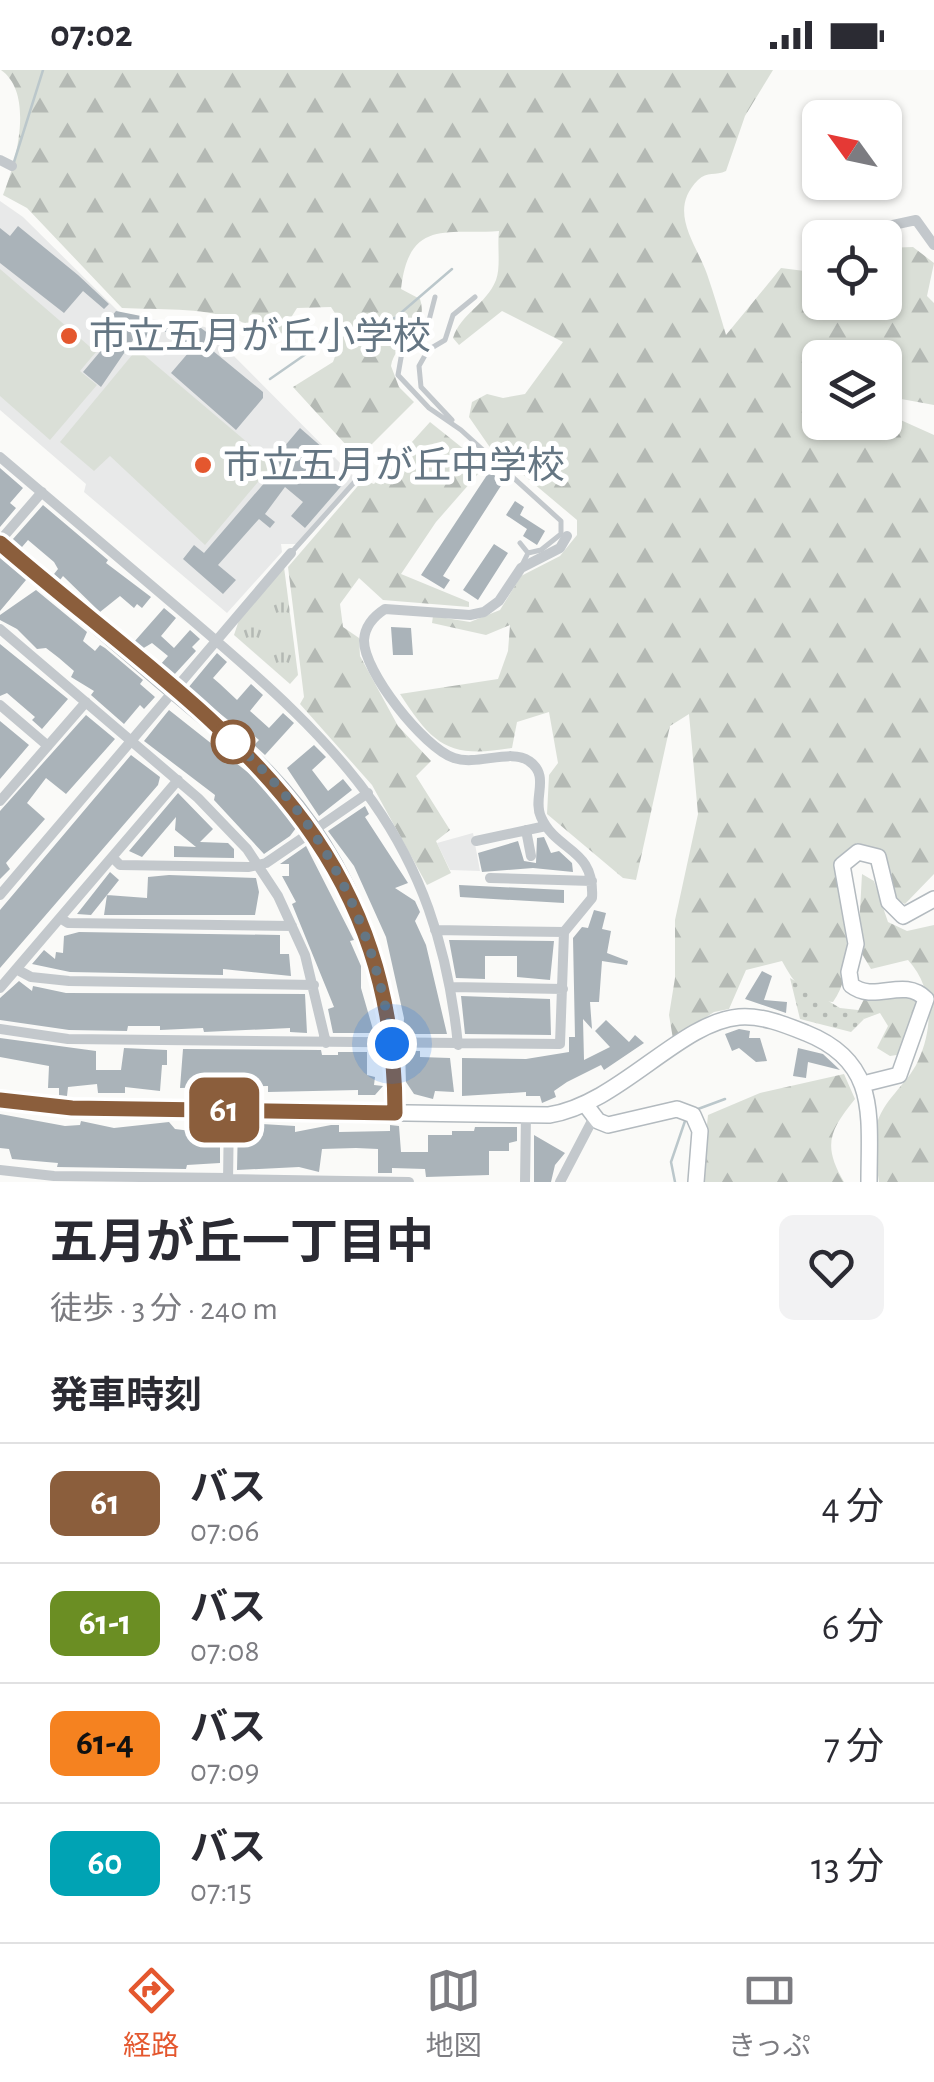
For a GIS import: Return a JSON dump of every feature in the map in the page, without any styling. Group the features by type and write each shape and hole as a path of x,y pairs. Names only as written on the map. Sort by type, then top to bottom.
{"street":[{"path":"0,160 12,166"},
{"path":"902,223 916,220 934,245"},
{"path":"0,457 308,721 368,792 407,858 436,930 458,1044"},
{"path":"42,492 2,540 266,772 318,838 365,929 380,978 392,1044 395,1113"},
{"path":"0,1029 68,1039 558,1046 563,1038 564,932 589,904 592,881 582,857 546,826 538,809 540,773 531,762 517,756 461,760 434,749 405,718 365,646 367,628 386,610 479,614 499,602 518,572 560,548 567,536"},
{"path":"0,895 291,553"},
{"path":"0,629 178,780 216,815 260,866 292,926 314,985 326,1043"},
{"path":"0,802 86,702"},
{"path":"0,705 48,746"},
{"path":"0,988 178,780"},
{"path":"0,782 10,790"},
{"path":"320,826 368,792"},
{"path":"476,840 546,826"},
{"path":"526,830 532,856"},
{"path":"112,858 120,864 260,866 306,835"},
{"path":"863,1084 900,1075 926,999 908,988 865,993 851,985 849,972 856,944 842,864 858,852 878,857 889,902 903,916 934,899"},
{"path":"490,878 592,881"},
{"path":"60,918 68,923 292,926"},
{"path":"436,930 564,932"},
{"path":"16,969 31,977 69,981 314,985"},
{"path":"450,987 563,988"},
{"path":"0,1100 72,1108 526,1116 590,1111 711,1026 741,1017 769,1021 823,1040 847,1058 863,1084 869,1121 869,1182"},
{"path":"228,1180 229,1110"},
{"path":"590,1111 613,1125 668,1110 691,1114 700,1132 696,1182"},
{"path":"560,1182 590,1111"},
{"path":"525,1182 526,1116"},
{"path":"0,1170 174,1180 409,1182"}],"lane":[{"path":"435,297 427,328 402,352 397,372 430,408 461,430"},
{"path":"475,297 453,314 448,335 422,357 418,370 423,392 561,521 561,534 541,550 528,553 518,572"},
{"path":"291,553 359,476"},
{"path":"520,544 528,553"}],"shaded area":[{"name":"市立五月が丘中学校","path":"0,201 23,217 121,314 205,327 355,478 298,544 281,544 282,552 227,613 84,492 86,484 0,410"},
{"path":"473,833 480,871 450,870 437,843"}],"green space":[{"path":"1,70 773,70 745,116 726,171 701,177 685,203 687,227 726,335 781,268 802,271 802,320 902,320 902,247 913,247 934,263 927,296 934,303 934,405 902,399 902,340 802,340 802,440 902,440 902,421 934,435 934,874 905,904 897,900 880,849 857,843 837,858 847,951 846,969 833,1002 815,998 802,989 782,961 746,970 729,1009 714,1012 673,1039 669,1015 675,978 675,920 698,814 689,714 670,726 636,880 623,878 547,814 549,775 558,763 549,712 517,722 512,748 473,751 458,749 433,736 400,694 498,679 508,651 510,625 486,635 432,623 433,616 470,622 500,610 521,576 560,556 577,535 577,520 489,446 469,417 472,402 487,394 503,398 525,394 563,342 502,311 459,345 453,338 496,280 499,231 447,232 422,241 412,251 401,289 420,299 422,310 417,327 391,366 399,387 414,402 358,458 293,387 333,362 345,329 331,307 297,308 277,340 221,315 122,308 27,208 3,195 20,130 17,95"},
{"path":"0,269 96,352 80,371 97,385 50,440 0,396"},
{"path":"137,349 273,464 205,545 110,456 94,471 60,442"},
{"path":"430,422 485,466 436,522 401,574 469,602 469,607 383,600 359,578 340,604 343,627 359,638 360,656 398,726 431,761 416,776 450,830 436,841 451,873 427,885 372,785 300,704 304,697 288,567 363,480 374,484"},
{"path":"284,567 298,675 290,684 234,635 239,620"},
{"path":"862,874 874,881 888,922 907,931 934,925 934,1182 879,1182 876,1127 918,1061 927,1035 928,1008 922,982 908,960 871,969 858,947"},
{"path":"790,978 840,1008 858,1010 864,1019 851,1032 800,1019"},
{"path":"893,994 920,1000 903,1054 890,1056 877,1048 888,1026 880,1013 864,1019 857,1013 864,999"},
{"path":"844,1074 855,1099 835,1129 831,1148 844,1182 701,1182 708,1115 760,1093"}],"building":[{"path":"18,226 109,304 104,309 83,291 64,313 0,263 0,228 10,236"},
{"path":"116,311 151,318 148,322 201,328 209,334 207,346 263,392 263,398 236,430 171,373 189,352 160,327 142,348 133,340 101,387 83,372 104,347 93,338"},
{"path":"300,428 331,455 322,465 344,483 305,528 291,516 303,502 285,487 265,514 275,522 270,528 259,519 218,565 236,580 223,594 183,559 194,545 204,553 278,467 272,461"},
{"path":"0,468 23,488 10,503 16,508 0,527"},
{"path":"489,472 504,481 443,576 450,580 444,589 421,575"},
{"path":"515,501 524,507 520,515 545,531 537,545 523,536 527,529 506,515"},
{"path":"43,505 108,560 106,563 151,597 142,608 137,604 134,608 120,596 100,612 63,576 60,580 54,574 58,569 54,562 28,540 22,547 13,539"},
{"path":"494,544 508,553 478,600 463,590"},
{"path":"0,558 26,580 0,611"},
{"path":"36,590 87,632 83,641 95,651 100,645 105,648 143,680 140,684 155,697 144,709 140,705 124,724 91,695 94,691 71,677 74,671 59,658 46,648 37,649 17,629 0,620 0,615"},
{"path":"164,608 176,618 161,636 174,648 190,630 200,639 192,647 196,651 173,676 160,665 168,656 152,643 142,649 134,642"},
{"path":"391,627 411,628 413,655 393,655"},
{"path":"0,644 68,699 42,729 32,720 35,717 7,693 0,696"},
{"path":"217,653 227,662 213,678 237,700 251,684 263,695 250,711 269,728 283,713 294,723 265,755 254,745 259,740 188,688"},
{"path":"169,710 260,782 296,828 290,836 264,854 214,800 215,795 144,741"},
{"path":"86,715 115,739 66,794 46,778 27,803 45,819 6,863 10,869 0,879 0,811"},
{"path":"0,721 29,745 0,779"},
{"path":"314,745 326,757 312,770 328,791 343,779 352,790 319,816 287,768"},
{"path":"131,755 160,777 158,785 0,968 0,910"},
{"path":"178,793 213,829 200,842 228,843 234,849 234,858 174,857 174,846 196,847 175,830 176,817 142,857 129,851"},
{"path":"365,806 369,814 365,817 408,883 395,888 415,901 420,912 415,921 426,945 447,1034 403,1034 404,1018 386,937 354,866 328,831"},
{"path":"544,837 551,853 559,851 572,863 573,872 533,868 482,872 478,853 518,841 524,861 536,863 537,838"},
{"path":"306,846 354,940 350,941 361,966 361,988 374,1033 333,1033 328,1009 334,1007 292,904 296,902 282,876 289,876 289,864 280,864"},
{"path":"110,872 119,880 91,915 77,914"},
{"path":"148,877 256,878 259,892 255,915 104,915 107,895 147,898"},
{"path":"459,885 564,890 564,903 460,897"},
{"path":"594,910 606,913 602,929 611,931 607,953 628,961 627,965 602,961 599,1002 590,1002 592,1029 583,1019 584,1060 610,1047 595,1031 606,1020 629,1042 635,1035 644,1043 604,1070 601,1065 567,1082 554,1091 556,1097 542,1103 540,1096 526,1096 526,1092 462,1096 462,1058 526,1059 569,1052 569,1037 575,1037 573,938 582,927 588,928"},
{"path":"79,932 280,935 280,954 289,954 291,976 223,969 223,975 70,972 32,964 44,950 55,959 56,952 63,953 64,936"},
{"path":"449,940 554,941 550,980 517,977 517,956 485,956 485,979 456,978"},
{"path":"762,971 772,976 764,1000 787,1002 786,1013 745,999"},
{"path":"19,981 32,991 33,986 66,993 305,994 307,1033 290,1032 290,1028 204,1032 203,1028 160,1030 160,1026 128,1026 127,1031 69,1030 0,1020 0,998"},
{"path":"461,996 550,999 551,1035 465,1034"},
{"path":"739,1029 750,1031 749,1038 760,1038 767,1061 756,1062 739,1048 732,1051 725,1034"},
{"path":"0,1038 96,1051 96,1070 121,1070 124,1048 167,1050 167,1065 162,1065 160,1091 125,1087 125,1093 98,1093 97,1084 68,1087 67,1096 59,1095 59,1088 48,1088 49,1066 0,1057"},
{"path":"798,1048 823,1054 840,1070 808,1062 806,1078 793,1076"},
{"path":"183,1049 321,1050 322,1055 367,1052 367,1075 375,1077 374,1085 383,1086 375,1095 358,1095 358,1090 268,1092 268,1086 180,1088"},
{"path":"405,1051 420,1051 420,1057 450,1058 454,1092 435,1091 433,1099 414,1094 406,1082"},
{"path":"0,1114 65,1126 80,1125 81,1121 114,1128 169,1122 175,1129 191,1131 220,1124 220,1163 187,1165 186,1169 57,1167 58,1163 12,1159 9,1149 0,1148"},
{"path":"238,1123 246,1123 245,1131 262,1131 262,1124 295,1126 295,1132 331,1125 339,1125 339,1132 390,1131 390,1125 399,1126 401,1152 428,1152 428,1135 452,1135 452,1131 474,1131 475,1127 517,1127 517,1141 509,1143 509,1151 489,1151 489,1175 426,1177 425,1169 392,1168 392,1173 378,1173 378,1149 356,1148 322,1149 319,1172 299,1167 237,1170"},
{"path":"534,1135 565,1153 555,1165 551,1182 534,1182"}],"waterway":[{"path":"14,162 43,70"},
{"path":"323,341 359,325 395,318 452,269"},
{"path":"270,379 316,347"},
{"path":"698,1109 725,1099"},
{"path":"675,1182 671,1162 685,1121"}],"bus line":[{"name":"61","path":"0,543 248,755 282,790 318,838 358,913 380,978 392,1044 395,1113 72,1108 0,1100"}],"place":[{"name":"市立五月が丘小学校","path":"69,336"},
{"name":"市立五月が丘中学校","path":"203,465"}],"route":[{"path":"233,742 228,737 282,790 338,870 376,962 392,1044"}]}
